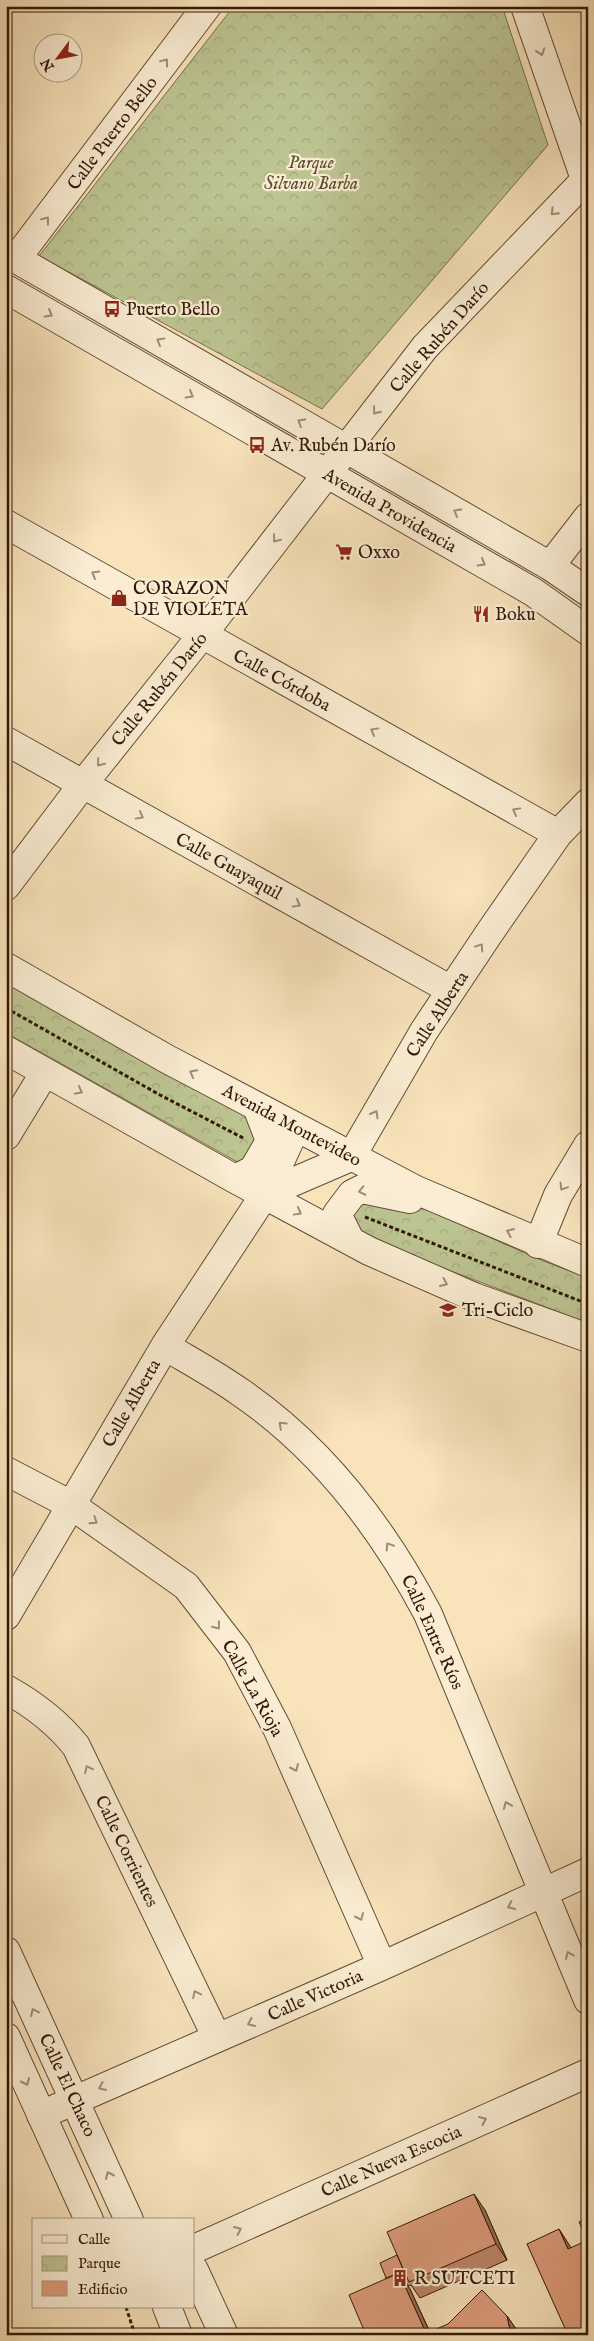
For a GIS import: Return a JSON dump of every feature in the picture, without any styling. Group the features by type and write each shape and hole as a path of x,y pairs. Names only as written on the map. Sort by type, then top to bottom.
{"street":[{"name":"Calle Puerto Bello","path":"11,256 207,6"},
{"path":"525,6 587,178"},
{"name":"Calle Rubén Darío","path":"6,886 83,784 202,635 425,347 587,178"},
{"name":"Avenida Providencia","path":"11,256 550,566 588,592"},
{"name":"Avenida Providencia","path":"6,289 533,592 588,631"},
{"path":"550,566 588,518"},
{"name":"Calle Córdoba","path":"6,524 558,834"},
{"name":"Calle Guayaquil","path":"6,741 451,990"},
{"name":"Calle Alberta","path":"350,1157 419,1039 451,990 558,834 588,803"},
{"name":"Avenida Montevideo","path":"6,967 167,1059 350,1157 444,1203 588,1264"},
{"path":"6,1050 235,1179 369,1251 474,1297 588,1338"},
{"path":"7,1133 45,1072"},
{"path":"235,1179 253,1170 270,1141 257,1107"},
{"name":"Calle Alberta","path":"6,1616 165,1346 265,1194 296,1127"},
{"path":"538,1244 558,1195 588,1145"},
{"path":"265,1194 350,1157"},
{"path":"350,1240 337,1214 355,1192 366,1189 407,1198 444,1203"},
{"name":"Calle Entre Ríos","path":"165,1346 233,1387 274,1418 336,1477 363,1509 386,1541 428,1614 588,2000"},
{"name":"Calle La Rioja","path":"6,1471 71,1505 186,1586 237,1652 277,1728 382,1966"},
{"name":"Calle Corrientes","path":"6,1689 24,1699 53,1722 76,1746 217,2038"},
{"name":"Calle Victoria","path":"41,2115 382,1966 588,1872"},
{"name":"Calle El Chaco","path":"6,1951 128,2218"},
{"name":"Calle El Chaco","path":"6,2037 88,2218"},
{"name":"Calle Nueva Escocia","path":"195,2249 580,2083"},
{"path":"195,2272 224,2335"},
{"path":"168,2308 178,2335"}],"path":[{"path":"126,2308 135,2335"}],"green space":[{"name":"Parque Silvano Barba","path":"234,6 502,6 548,145 322,409 39,256"},
{"path":"6,981 257,1122 263,1136 250,1169 6,1033"},
{"path":"367,1190 438,1214 536,1258 588,1278 588,1323 385,1246 341,1220"}],"building":[{"path":"474,2194 496,2244 409,2282 387,2232"},
{"path":"588,2218 588,2240 579,2222"},
{"path":"559,2229 568,2249 588,2240 588,2335 568,2335 527,2244"},
{"path":"397,2255 406,2276 402,2277 399,2273 386,2278 380,2263"},
{"path":"399,2273 427,2335 366,2335 349,2295"},
{"path":"482,2290 507,2316 511,2335 428,2335 427,2333 448,2324"}],"place":[{"name":"Puerto Bello","path":"112,309"},
{"name":"Av. Rubén Darío","path":"257,445"},
{"name":"Oxxo","path":"344,552"},
{"name":"CORAZON DE VIOLETA","path":"119,598"},
{"name":"Boku","path":"481,614"},
{"name":"Tri-Ciclo","path":"448,1310"},
{"name":"R SUTCETI","path":"400,2278"}]}
